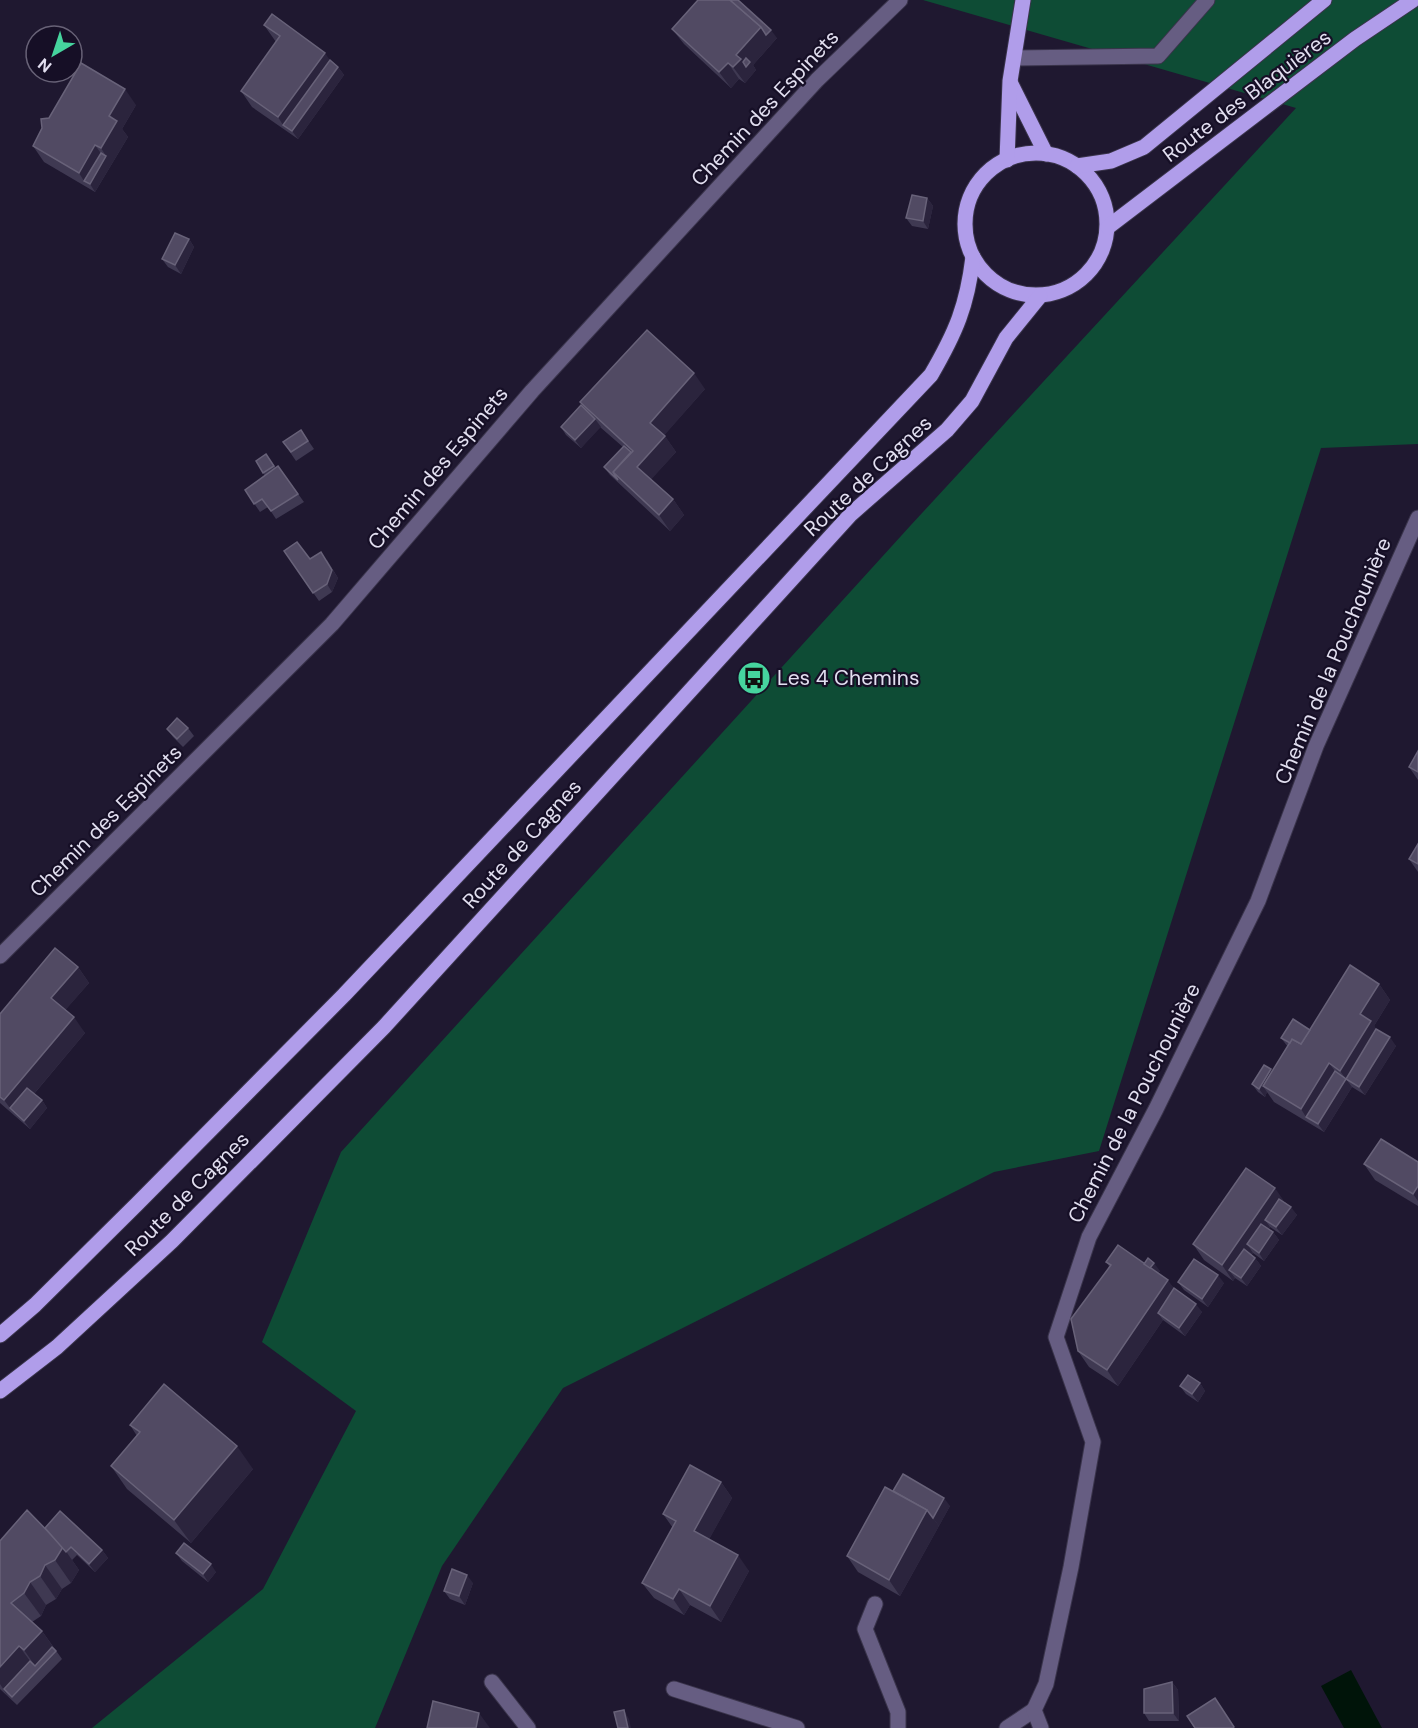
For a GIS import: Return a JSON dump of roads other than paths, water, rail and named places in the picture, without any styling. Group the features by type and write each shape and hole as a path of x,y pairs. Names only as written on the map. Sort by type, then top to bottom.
{"main road":[{"path":"1007,160 1010,81 1023,0"},
{"name":"Route des Blaquières","path":"1077,166 1111,161 1144,147 1324,0"},
{"name":"Route des Blaquières","path":"1108,227 1355,39 1413,0"},
{"path":"1010,81 1032,130 1046,154"},
{"path":"1032,154 1046,154 1077,166 1094,183 1105,204 1108,227 1102,253 1088,274 1066,290 1040,296 1020,294 1001,286 985,274 973,256 966,235 966,212 974,191 988,173 1007,160 1032,154"},
{"name":"Route de Cagnes","path":"0,1335 35,1305 344,995 932,375 958,325 968,296 973,256"},
{"name":"Route de Cagnes","path":"0,1391 57,1347 172,1241 384,1027 851,514 947,430 972,401 1006,338 1040,296"}],"street":[{"name":"Chemin des Espinets","path":"0,956 332,624 532,391 817,80 900,0"},
{"path":"1015,58 1158,56 1207,0"},
{"name":"Chemin de la Pouchounière","path":"1034,1710 1046,1684 1071,1567 1093,1442 1056,1337 1089,1237 1156,1109 1258,901 1317,746 1418,518"},
{"path":"875,1604 865,1629 898,1712 898,1728"},
{"path":"492,1682 528,1728"},
{"path":"674,1689 797,1728"},
{"path":"1007,1728 1034,1710 1041,1728"}],"place":[{"name":"Les 4 Chemins","path":"754,678"}]}
